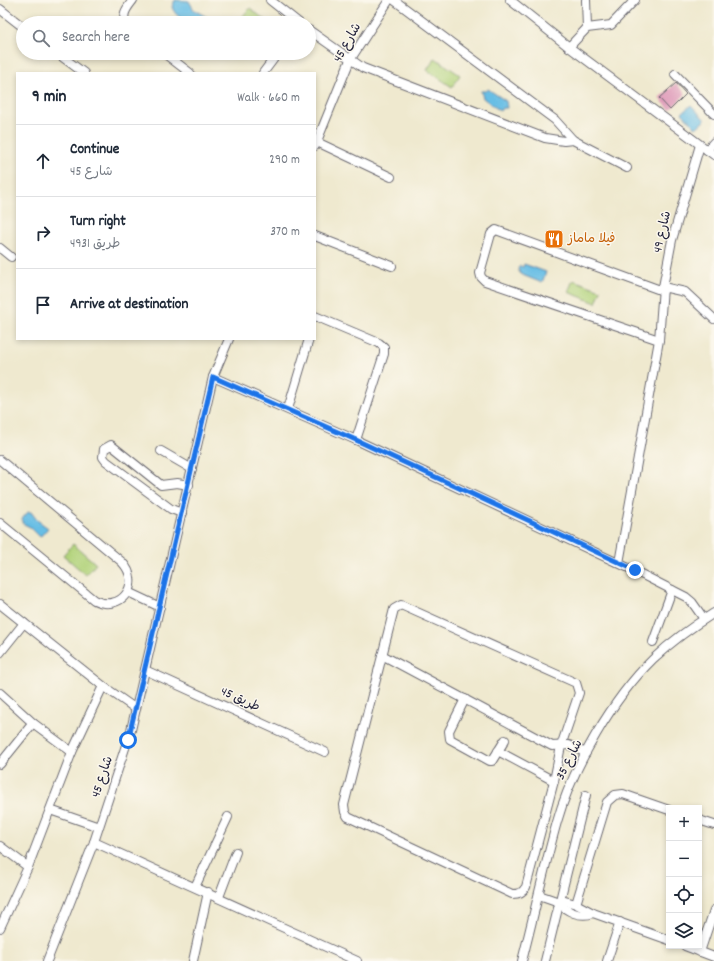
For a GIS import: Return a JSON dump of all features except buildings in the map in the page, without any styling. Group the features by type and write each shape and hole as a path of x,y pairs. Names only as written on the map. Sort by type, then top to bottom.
{"street":[{"path":"124,16 134,0"},
{"path":"270,0 290,16"},
{"name":"شارع 45","path":"316,144 350,60 389,0"},
{"path":"394,0 555,120 573,140 627,168"},
{"path":"510,0 569,47 710,153 714,142"},
{"path":"586,0 587,28"},
{"path":"569,47 587,28 611,25 635,0"},
{"path":"0,9 16,22"},
{"path":"316,35 363,68 545,138 573,140"},
{"path":"67,60 83,72"},
{"path":"173,60 189,72"},
{"path":"264,72 273,60"},
{"path":"675,74 714,114"},
{"path":"316,144 391,177"},
{"name":"شارع 49","path":"619,563 659,340 663,289 672,240 700,145"},
{"path":"659,340 485,281 481,277 480,272 491,234 496,230 663,289 684,292 714,319"},
{"path":"316,236 392,266"},
{"path":"0,248 11,257"},
{"path":"316,318 379,343 384,347 384,354 356,440"},
{"name":"شارع 45","path":"46,961 94,842 128,740 189,485 213,377 229,340"},
{"path":"288,409 310,340"},
{"path":"213,377 356,440 619,563 692,602 704,619"},
{"path":"182,513 170,509 106,461 103,457 104,449 111,445 161,485 177,483 189,485"},
{"path":"161,451 192,469"},
{"path":"0,460 122,562 130,573 131,579 128,592 118,601 112,603 100,603 94,600 0,523"},
{"path":"156,499 161,485"},
{"path":"654,642 672,590"},
{"path":"128,592 160,607"},
{"path":"0,604 103,686 136,709"},
{"path":"401,605 576,683 579,693 561,746 554,781 526,887 523,892 518,894 512,894 434,859 348,817 345,812 344,805 394,609 401,605"},
{"name":"شارع 35","path":"522,961 557,822 573,780 586,753 611,711 653,659 704,619 714,613"},
{"path":"0,653 24,623"},
{"path":"382,655 552,746 569,745 586,753"},
{"name":"طريق 45","path":"145,670 325,752"},
{"path":"0,928 28,867 72,752 103,686"},
{"path":"0,694 34,723 72,752"},
{"path":"465,699 449,731 450,739 490,761 492,761 505,740"},
{"path":"0,764 34,723"},
{"path":"498,751 554,781"},
{"path":"576,904 608,802 614,795 623,794 666,809"},
{"path":"545,961 557,920 559,902 586,795"},
{"path":"50,810 99,826"},
{"path":"195,886 228,817"},
{"path":"702,821 714,825"},
{"path":"94,842 195,886 357,961"},
{"path":"0,846 28,867"},
{"path":"219,898 236,852"},
{"path":"193,961 208,892"},
{"path":"539,895 559,902 568,911 584,916 593,914"},
{"path":"559,902 565,901 576,904 593,914 666,939"},
{"path":"700,952 714,910"},
{"path":"607,961 620,922"},
{"path":"692,949 714,957"}],"green space":[{"path":"250,8 260,16 243,16"},
{"path":"435,58 460,75 452,87 427,70"},
{"path":"573,280 601,290 596,303 568,292"},
{"path":"73,544 96,564 86,575 63,555"}],"water":[{"path":"175,0 189,1 194,10 205,16 178,16 172,7"},
{"path":"488,89 506,101 507,108 502,108 500,111 483,98 481,91 486,91"},
{"path":"691,105 705,120 696,128 682,113"},
{"path":"524,264 546,272 542,283 520,274 518,268 520,266 523,267"},
{"path":"28,512 31,512 37,520 48,528 40,537 30,527 22,523 22,519"}],"place":[{"name":"فيلا ماماز","path":"554,239"}],"route":[{"path":"128,740 132,730 213,377 356,440 635,570"}]}
